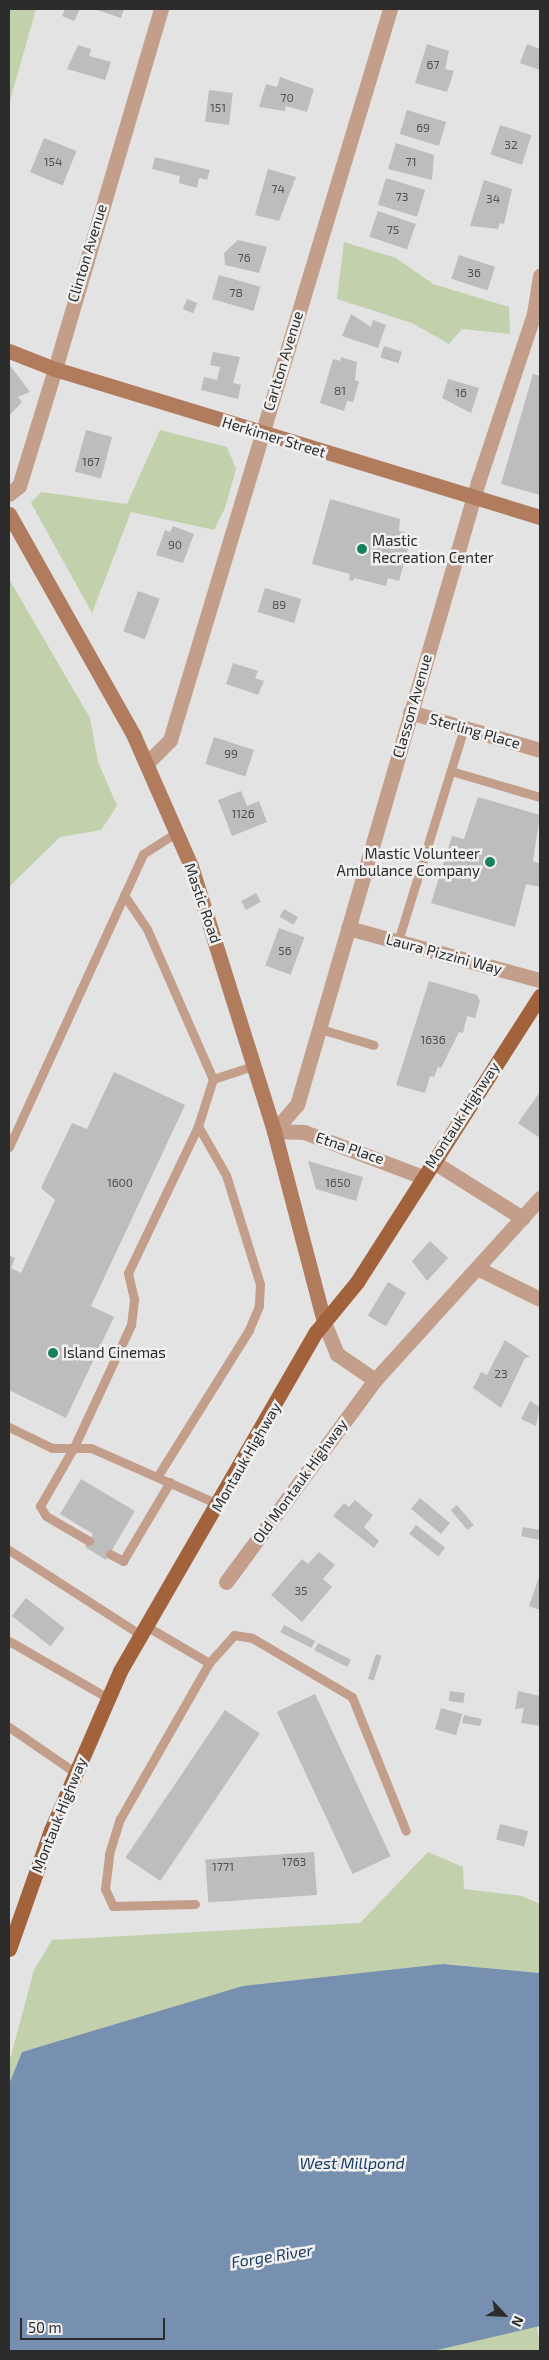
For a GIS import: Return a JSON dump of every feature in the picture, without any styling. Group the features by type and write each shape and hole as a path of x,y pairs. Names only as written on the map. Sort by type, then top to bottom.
{"main road":[{"name":"Herkimer Street","path":"9,351 55,369 540,517"},
{"name":"Mastic Road","path":"9,514 80,634 146,764 177,832 220,954 252,1066 274,1131 324,1322"},
{"name":"Montauk Highway","path":"9,1949 76,1773 108,1698 144,1630 324,1322 357,1282 432,1160 540,996"}],"street":[{"name":"Clinton Avenue","path":"9,494 19,486 160,9"},
{"name":"Carlton Avenue","path":"146,764 170,740 390,9"},
{"name":"Classon Avenue","path":"274,1131 297,1105 317,1028 474,498 534,314 539,283"},
{"name":"Sterling Place","path":"410,712 540,750"},
{"name":"Laura Pizzini Way","path":"348,928 540,980"},
{"name":"Etna Place","path":"274,1131 304,1132 422,1177"},
{"path":"432,1160 522,1218"},
{"name":"Old Montauk Highway","path":"226,1582 375,1380 479,1269 540,1198"},
{"path":"479,1269 540,1299"},
{"path":"324,1322 338,1354 375,1380"}],"lane":[{"path":"398,942 464,728"},
{"path":"451,771 540,798"},
{"path":"9,1147 143,854 177,832"},
{"path":"89,1542 46,1516 40,1506 74,1447 131,1325 134,1299 128,1273 198,1126 213,1079 147,929 124,895"},
{"path":"317,1028 374,1045"},
{"path":"213,1079 252,1066"},
{"path":"157,1477 249,1330 259,1306 260,1284 233,1193 198,1126"},
{"path":"9,1427 52,1448 91,1448 218,1504"},
{"path":"110,1554 122,1561 170,1482"},
{"path":"9,1550 144,1630 209,1663"},
{"path":"195,1904 113,1906 106,1888 109,1854 120,1820 209,1663 234,1635 252,1638 352,1697 406,1831"},
{"path":"9,1641 108,1698"},
{"path":"9,1727 76,1773"}],"green space":[{"path":"9,9 36,9 9,104"},
{"path":"344,242 396,258 433,284 509,307 510,334 462,329 449,344 412,323 337,299"},
{"path":"160,430 227,447 236,469 225,508 214,530 131,512 92,613 31,503 41,492 127,504"},
{"path":"9,579 90,718 98,762 117,806 101,830 60,837 9,887"},
{"path":"428,1852 463,1867 464,1889 522,1896 540,1904 540,1973 443,1964 71,2038 22,2052 9,2084 9,2063 34,1970 52,1940 360,1923"},
{"path":"537,2325 540,2351 433,2351"}],"water":[{"name":"West Millpond","path":"443,1964 540,1973 540,2326 433,2351 9,2351 9,2084 22,2052 243,1986"}],"building":[{"path":"65,9 80,9 74,21 62,16"},
{"path":"94,9 124,9 121,18"},
{"path":"427,44 449,51 445,69 454,71 447,92 415,83"},
{"path":"527,44 540,49 540,70 520,63"},
{"path":"78,45 91,49 89,56 111,62 105,80 67,69"},
{"path":"280,77 314,89 307,112 286,106 285,111 259,107 266,84 277,87"},
{"path":"209,90 233,93 229,125 205,122"},
{"path":"407,110 446,122 439,146 400,134"},
{"path":"500,125 531,135 522,165 490,154"},
{"path":"44,138 76,151 63,185 30,172"},
{"path":"396,143 434,155 432,180 388,169"},
{"path":"155,157 210,170 207,180 199,178 197,188 179,183 180,176 152,169"},
{"path":"268,169 296,177 279,221 255,215"},
{"path":"386,178 425,190 417,217 378,205"},
{"path":"484,180 512,189 504,224 500,223 498,229 470,226"},
{"path":"378,211 416,224 407,250 369,237"},
{"path":"238,240 267,247 259,273 225,265 224,253"},
{"path":"459,255 495,267 487,291 451,279"},
{"path":"219,275 260,287 253,311 212,299"},
{"path":"187,299 197,303 193,313 183,309"},
{"path":"351,314 371,327 373,320 386,325 378,348 342,336"},
{"path":"384,346 402,352 398,363 380,357"},
{"path":"213,352 240,357 233,383 241,385 238,399 201,390 204,377 217,380 220,367 210,365"},
{"path":"341,357 357,362 355,380 359,382 353,402 347,401 344,411 320,403 333,359 340,361"},
{"path":"9,364 30,392 18,397 22,402 9,416"},
{"path":"533,374 540,376 540,495 501,484"},
{"path":"448,379 479,388 471,413 442,398"},
{"path":"86,430 112,437 101,479 75,472"},
{"name":"Mastic Recreation Center","path":"330,499 400,519 399,531 412,534 399,581 388,578 386,586 354,578 353,581 349,580 350,574 312,564"},
{"path":"173,526 194,534 183,563 156,555 165,530 170,532"},
{"path":"265,588 301,599 294,623 258,612"},
{"path":"138,591 160,599 145,639 123,631"},
{"path":"233,663 258,671 255,678 264,681 258,695 226,684"},
{"path":"214,737 254,750 245,777 205,764"},
{"path":"241,791 247,806 259,801 267,822 232,836 218,800"},
{"name":"Mastic Volunteer Ambulance Company","path":"478,797 540,815 533,861 540,864 540,887 526,884 515,927 431,903 452,836 464,839"},
{"path":"256,893 261,902 246,910 241,901"},
{"path":"284,909 298,917 293,925 280,917"},
{"path":"279,928 304,937 291,975 265,966"},
{"path":"429,981 477,995 480,1001 475,1018 467,1016 463,1033 459,1032 441,1068 438,1067 434,1077 430,1076 425,1093 396,1085"},
{"path":"114,1072 185,1105 91,1306 114,1317 66,1418 9,1390 9,1255 15,1258 11,1268 21,1273 55,1200 41,1188 72,1123 87,1129"},
{"path":"540,1092 540,1138 518,1123"},
{"path":"308,1161 363,1177 356,1201 316,1189"},
{"path":"430,1241 448,1258 427,1281 412,1261"},
{"path":"388,1282 406,1293 386,1326 368,1315"},
{"path":"505,1340 530,1357 525,1358 501,1408 473,1388 481,1372 487,1375"},
{"path":"530,1401 540,1407 536,1426 521,1419"},
{"path":"81,1479 135,1511 106,1560 85,1547 93,1534 60,1514"},
{"path":"420,1498 450,1523 441,1534 411,1509"},
{"path":"355,1500 373,1515 364,1527 379,1541 374,1548 333,1516 344,1503 349,1507"},
{"path":"457,1505 474,1525 468,1530 451,1510"},
{"path":"416,1525 445,1548 438,1556 409,1534"},
{"path":"523,1527 540,1530 540,1540 521,1536"},
{"path":"319,1552 335,1565 323,1579 332,1587 302,1622 271,1595 302,1559 308,1564"},
{"path":"540,1574 540,1610 529,1606"},
{"path":"26,1598 65,1628 50,1646 12,1616"},
{"path":"284,1625 315,1641 312,1648 280,1632"},
{"path":"318,1643 351,1660 347,1667 314,1650"},
{"path":"376,1654 382,1656 374,1681 368,1679"},
{"path":"450,1691 465,1693 463,1703 449,1701"},
{"path":"518,1691 540,1696 540,1726 521,1723 524,1708 515,1709"},
{"path":"315,1694 391,1856 353,1874 277,1712"},
{"path":"441,1708 462,1714 456,1735 435,1729"},
{"path":"225,1710 260,1733 160,1881 125,1858"},
{"path":"464,1715 482,1719 480,1726 462,1723"},
{"path":"500,1824 528,1831 524,1847 496,1840"},
{"path":"314,1852 317,1895 208,1902 205,1860"}],"place":[{"name":"Mastic Recreation Center","path":"362,549"},
{"name":"Mastic Volunteer Ambulance Company","path":"490,862"},
{"name":"Island Cinemas","path":"53,1353"}],"water label":[{"name":"Forge River","path":"272,2256"}]}
